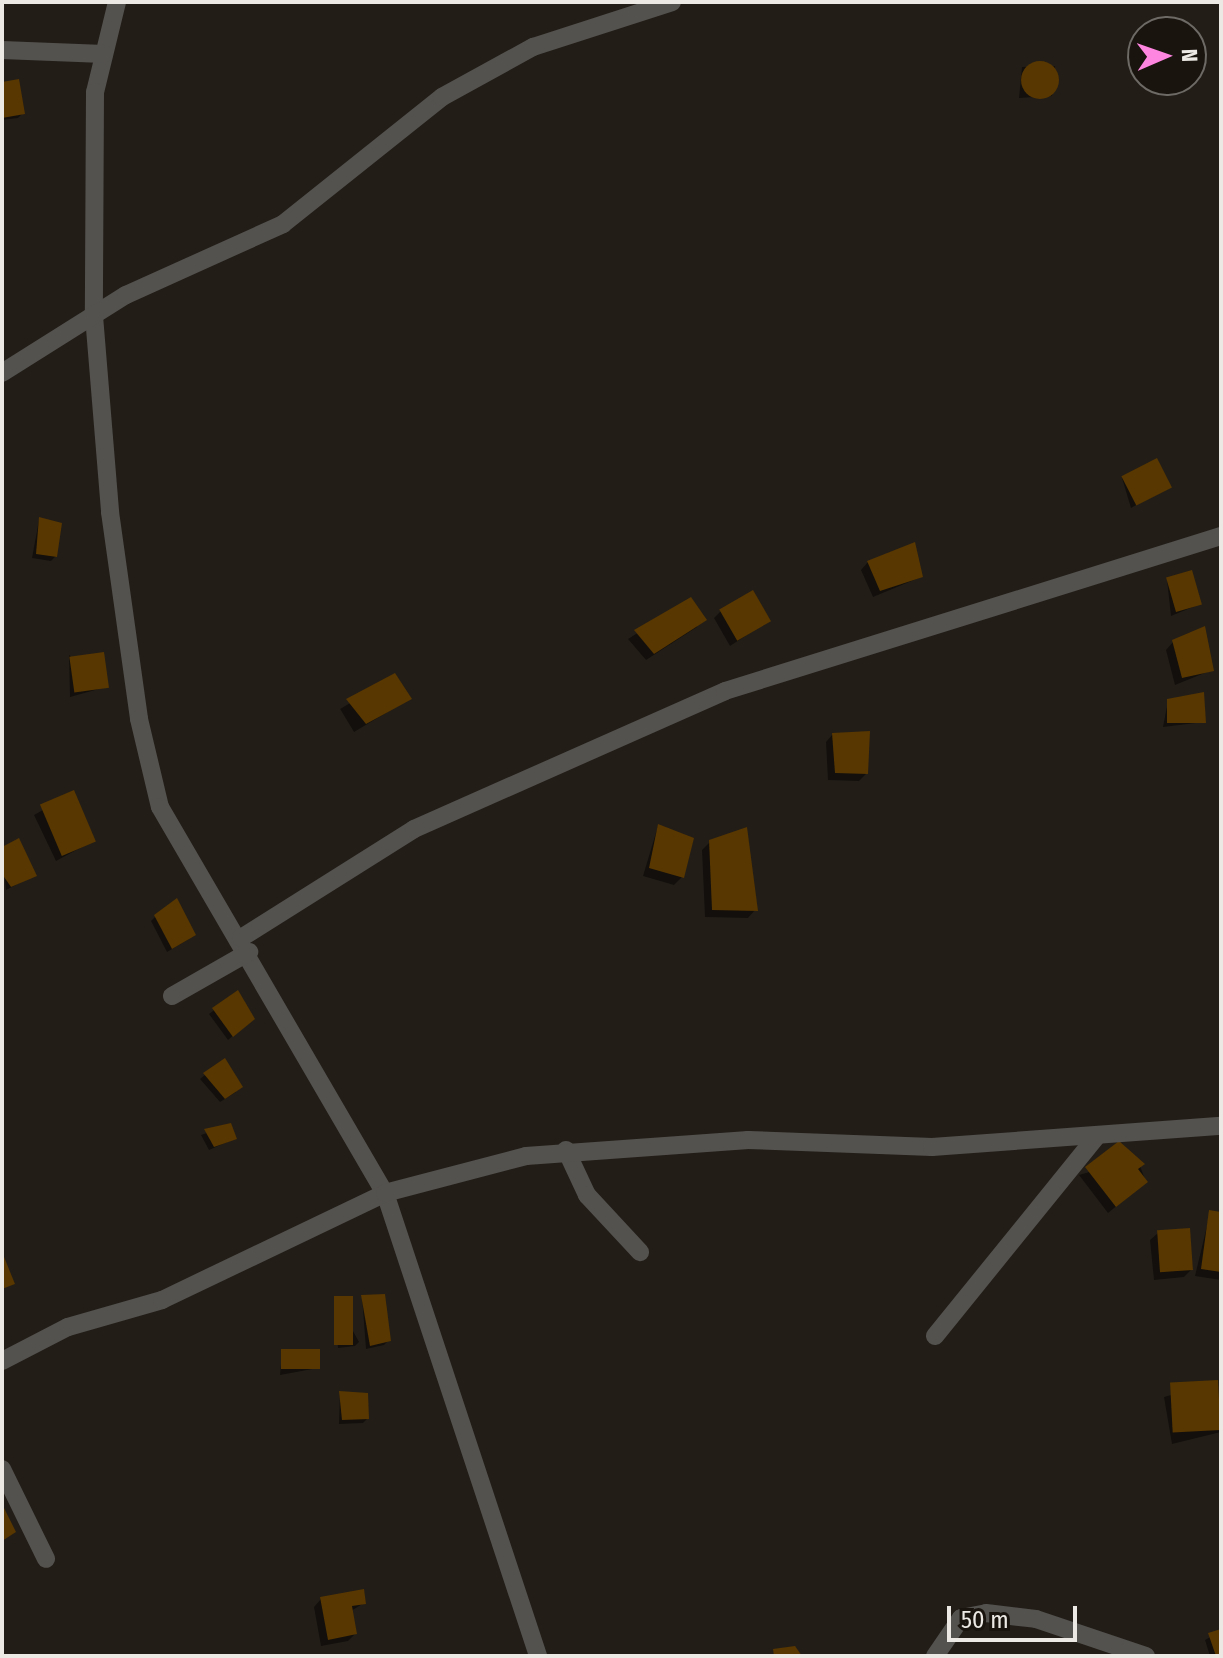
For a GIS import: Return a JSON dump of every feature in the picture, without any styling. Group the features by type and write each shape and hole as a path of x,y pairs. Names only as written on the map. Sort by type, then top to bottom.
{"street":[{"path":"117,2 95,92 94,316 110,512 139,719 160,807 245,945 385,1193 538,1656"},
{"path":"2,373 94,316 283,224 442,97 533,47 672,2"},
{"path":"2,50 104,54"},
{"path":"172,996 414,829 725,691 1221,536"},
{"path":"2,1361 68,1327 162,1300 385,1193 566,1150 748,1140 888,1149 1221,1126"},
{"path":"935,1336 1097,1136"},
{"path":"566,1150 587,1195 640,1252"},
{"path":"2,1469 46,1559"},
{"path":"935,1656 961,1618 986,1613 1036,1619 1146,1656"}],"building":[{"path":"1040,61 1053,67 1059,80 1053,93 1040,99 1027,93 1021,80 1027,67"},
{"path":"19,79 25,114 2,118 2,82"},
{"path":"1157,458 1172,487 1136,506 1121,476"},
{"path":"39,517 62,523 57,557 36,554"},
{"path":"915,542 923,577 880,591 867,561"},
{"path":"1192,570 1202,605 1176,612 1166,577"},
{"path":"753,590 771,621 737,641 719,610"},
{"path":"691,597 707,620 654,654 634,630"},
{"path":"1205,626 1214,671 1182,678 1172,640"},
{"path":"104,652 109,688 74,693 69,657"},
{"path":"395,673 412,699 366,724 346,699"},
{"path":"1204,692 1206,723 1167,723 1167,699"},
{"path":"870,731 868,774 835,773 832,733"},
{"path":"74,790 96,842 62,856 40,804"},
{"path":"658,824 694,838 684,878 649,868"},
{"path":"747,827 758,911 712,910 709,840"},
{"path":"19,838 37,876 11,887 2,874 2,847"},
{"path":"177,898 196,935 172,949 154,915"},
{"path":"238,990 255,1019 233,1037 212,1008"},
{"path":"225,1058 243,1087 225,1099 203,1073"},
{"path":"231,1123 237,1139 214,1147 204,1129"},
{"path":"1119,1141 1145,1164 1138,1169 1148,1182 1116,1207 1085,1167"},
{"path":"1209,1210 1221,1212 1221,1272 1201,1269"},
{"path":"1190,1228 1193,1270 1160,1272 1157,1230"},
{"path":"2,1252 15,1284 2,1289"},
{"path":"385,1294 391,1341 370,1346 361,1295"},
{"path":"334,1296 353,1296 353,1345 334,1345"},
{"path":"281,1349 320,1349 320,1369 281,1369"},
{"path":"1218,1380 1221,1430 1173,1432 1170,1383"},
{"path":"339,1391 368,1393 369,1419 342,1420"},
{"path":"2,1504 16,1532 2,1541"},
{"path":"364,1589 366,1604 352,1606 357,1634 328,1640 320,1597"},
{"path":"1221,1629 1221,1656 1216,1656 1208,1633"},
{"path":"795,1646 802,1656 774,1656 773,1649"}]}
